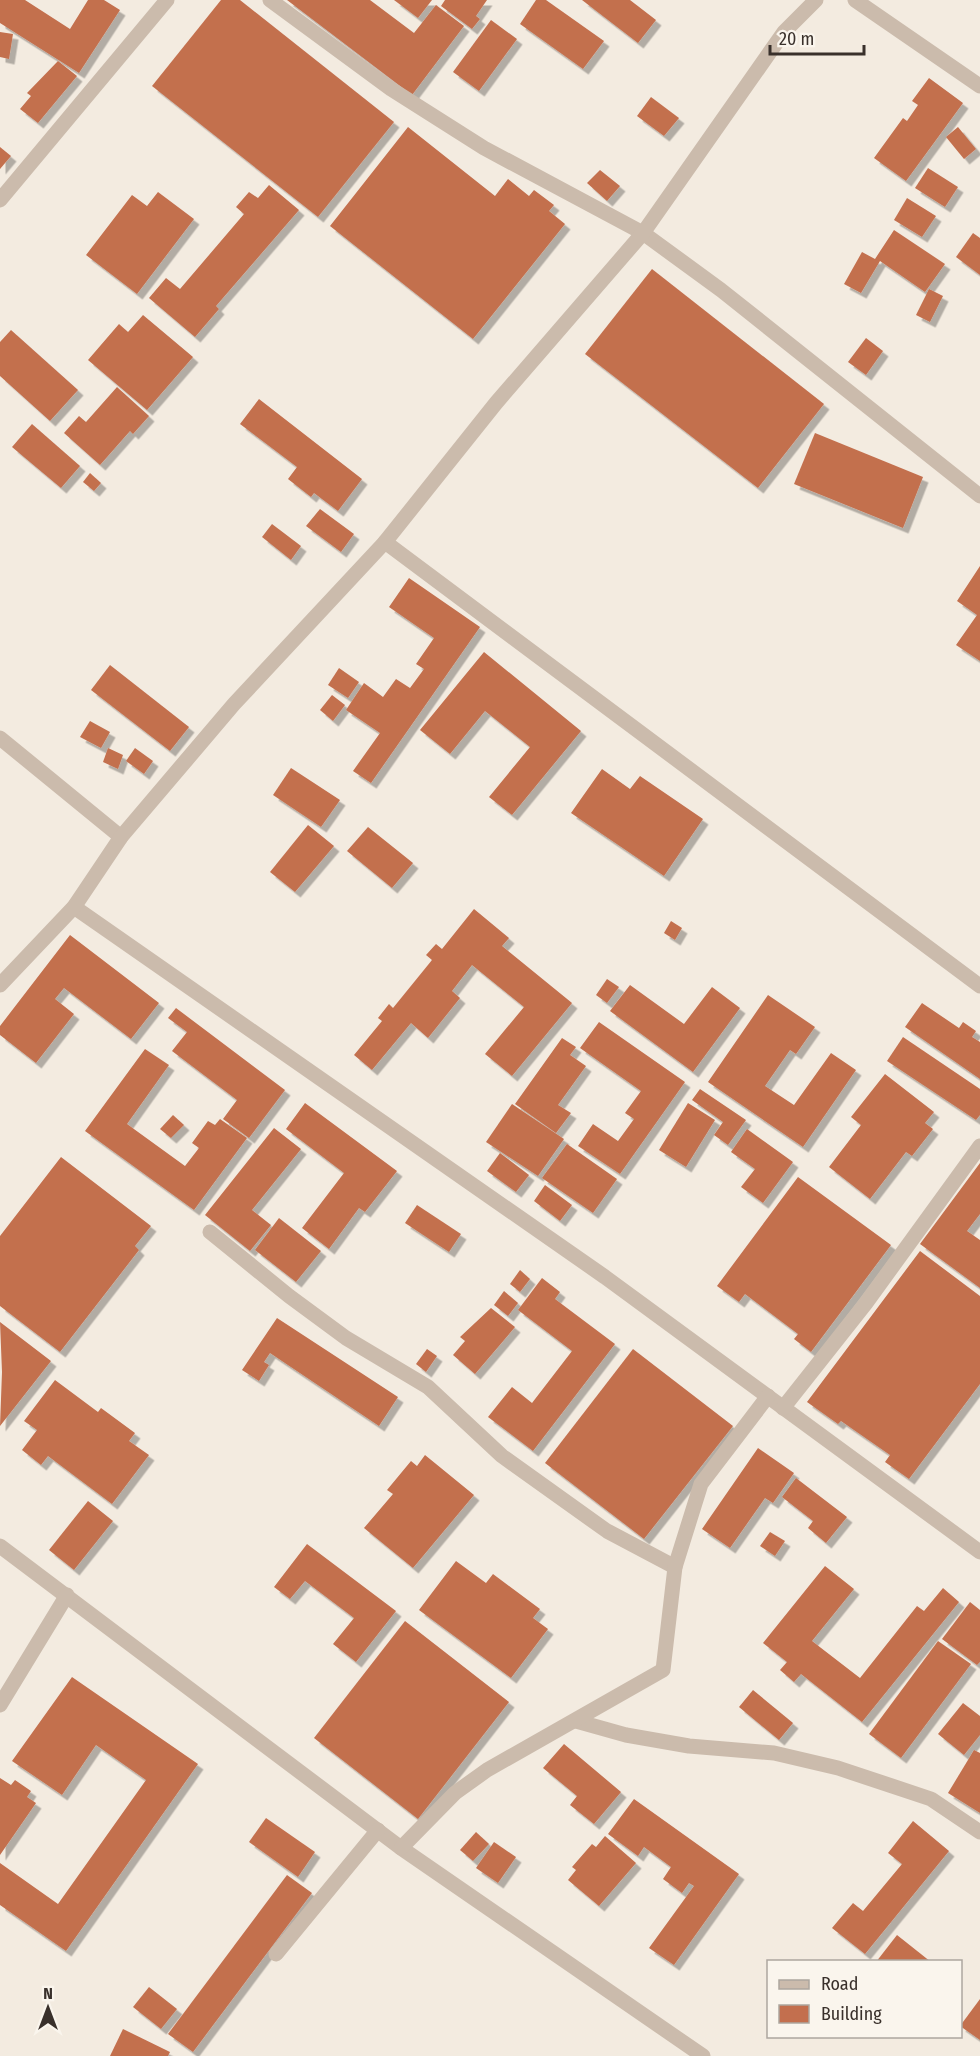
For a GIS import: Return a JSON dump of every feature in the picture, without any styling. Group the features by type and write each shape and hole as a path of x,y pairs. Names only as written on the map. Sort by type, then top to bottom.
{"street":[{"path":"0,200 167,0"},
{"path":"270,0 392,89 484,148 643,233 721,290 980,496"},
{"path":"0,985 74,906 121,837 234,704 385,542 496,403 643,233 784,32 816,0"},
{"path":"855,0 980,86"},
{"path":"385,542 980,986"},
{"path":"0,738 121,837"},
{"path":"74,906 605,1277 980,1552"},
{"path":"783,1408 866,1303 980,1146"},
{"path":"210,1232 289,1296 346,1338 428,1387 502,1456 607,1531 675,1567"},
{"path":"401,1848 455,1793 487,1770 663,1670 675,1567 701,1484 768,1396"},
{"path":"0,1546 401,1848 585,1972 703,2056"},
{"path":"0,1705 67,1595"},
{"path":"576,1720 626,1735 689,1746 774,1754 838,1768 931,1799 980,1832"},
{"path":"276,1954 378,1830"}],"building":[{"path":"0,0 25,0 70,29 88,0 104,0 120,10 79,73 0,23"},
{"path":"221,0 240,0 394,122 318,217 152,86"},
{"path":"287,0 370,0 414,33 436,5 464,26 412,95"},
{"path":"394,0 432,0 418,18"},
{"path":"445,0 487,0 476,16 480,19 472,29 441,6"},
{"path":"536,0 546,0 604,41 583,69 520,24"},
{"path":"582,0 630,0 656,20 638,43"},
{"path":"491,20 517,39 479,91 453,72"},
{"path":"0,32 13,34 9,59 0,57"},
{"path":"58,61 77,76 38,123 20,109 31,96 27,93"},
{"path":"929,78 963,103 906,181 874,158 903,118 907,121 918,105 912,101"},
{"path":"651,97 679,118 664,136 637,116"},
{"path":"408,127 495,196 508,179 529,196 534,190 554,205 549,211 565,224 473,339 330,226"},
{"path":"958,127 976,149 964,159 946,137"},
{"path":"0,147 11,156 0,169"},
{"path":"928,168 958,187 945,207 915,188"},
{"path":"600,170 620,186 607,201 587,183"},
{"path":"269,185 299,210 216,306 219,309 195,337 149,298 166,278 180,289 244,214 236,207 249,192 258,198"},
{"path":"158,192 194,219 137,294 86,255 132,195 147,206"},
{"path":"907,198 936,216 922,237 894,220"},
{"path":"894,230 945,264 925,292 880,261 861,293 844,284 862,252 875,259"},
{"path":"973,233 980,238 980,275 956,257"},
{"path":"652,269 824,404 758,488 585,354"},
{"path":"929,289 943,296 930,322 916,315"},
{"path":"143,315 193,357 147,410 88,360 119,324 128,332"},
{"path":"11,330 78,390 50,421 0,376 0,342"},
{"path":"866,338 883,351 866,375 848,362"},
{"path":"117,387 149,416 133,434 130,431 100,465 64,433 79,416 86,422"},
{"path":"259,399 362,479 338,511 314,493 311,497 288,479 297,467 240,424"},
{"path":"32,424 80,466 61,488 12,447"},
{"path":"815,433 923,477 903,528 794,484"},
{"path":"90,473 101,483 94,491 83,482"},
{"path":"320,509 354,534 341,552 306,526"},
{"path":"272,524 301,546 291,560 262,537"},
{"path":"980,566 980,661 956,645 977,615 957,601"},
{"path":"409,578 480,627 371,783 353,771 380,733 346,710 364,683 383,697 396,679 410,688 424,669 416,664 434,638 389,607"},
{"path":"484,652 581,731 512,815 489,797 530,747 485,711 450,754 420,730"},
{"path":"110,665 189,727 170,751 91,690"},
{"path":"339,668 359,682 348,698 328,685"},
{"path":"332,695 345,705 333,721 320,710"},
{"path":"90,721 110,732 101,748 80,737"},
{"path":"108,748 123,755 118,769 103,762"},
{"path":"135,748 153,761 144,774 126,761"},
{"path":"291,768 340,800 321,827 273,795"},
{"path":"602,769 630,789 640,776 703,819 664,876 571,813"},
{"path":"308,825 334,846 295,892 270,872"},
{"path":"368,827 413,863 392,888 347,851"},
{"path":"474,909 509,938 502,946 572,1003 512,1076 485,1054 524,1007 472,965 452,991 460,998 428,1038 411,1023 372,1070 354,1055 382,1021 378,1018 389,1004 393,1008 432,960 426,955 436,944 442,949"},
{"path":"671,921 682,928 675,940 664,933"},
{"path":"70,935 159,1003 131,1039 64,988 55,999 74,1014 36,1063 0,1035 0,1026"},
{"path":"607,979 619,987 607,1003 596,995"},
{"path":"630,985 684,1024 712,987 740,1008 693,1072 610,1011"},
{"path":"768,995 815,1027 796,1054 790,1050 765,1086 794,1105 831,1053 856,1070 803,1147 708,1082"},
{"path":"922,1003 959,1028 963,1022 976,1031 972,1037 980,1042 980,1079 905,1027"},
{"path":"176,1008 285,1090 249,1138 223,1119 237,1100 172,1051 187,1032 168,1018"},
{"path":"599,1022 685,1082 620,1174 578,1146 593,1124 618,1141 634,1119 625,1113 641,1091 580,1048"},
{"path":"903,1037 980,1089 980,1115 976,1120 887,1061"},
{"path":"562,1038 576,1047 570,1055 586,1066 558,1105 571,1113 556,1133 515,1104"},
{"path":"145,1049 169,1065 127,1124 185,1166 199,1148 192,1143 208,1121 215,1125 220,1119 247,1138 194,1210 85,1131"},
{"path":"885,1074 934,1112 925,1123 933,1129 912,1156 906,1152 870,1199 829,1167 861,1125 851,1117"},
{"path":"700,1089 746,1120 728,1145 714,1135 723,1122 692,1100"},
{"path":"305,1103 397,1171 365,1212 359,1208 329,1249 302,1228 344,1173 286,1129"},
{"path":"688,1103 715,1120 686,1167 659,1150"},
{"path":"512,1104 564,1139 538,1176 486,1142"},
{"path":"173,1115 184,1125 171,1138 160,1129"},
{"path":"274,1128 301,1149 252,1210 271,1225 250,1251 205,1215"},
{"path":"747,1129 793,1162 763,1203 741,1187 755,1169 731,1152"},
{"path":"567,1144 617,1179 593,1213 542,1178"},
{"path":"500,1153 529,1175 516,1192 487,1171"},
{"path":"61,1157 151,1226 135,1246 139,1250 60,1352 0,1306 0,1236"},
{"path":"980,1163 980,1214 967,1231 980,1240 980,1288 920,1244"},
{"path":"798,1177 891,1245 811,1352 794,1339 798,1334 745,1294 739,1302 717,1286"},
{"path":"545,1185 572,1205 560,1221 534,1201"},
{"path":"417,1205 461,1234 449,1252 405,1223"},
{"path":"279,1218 321,1251 296,1282 255,1250"},
{"path":"920,1251 980,1296 980,1384 909,1479 885,1462 890,1455 841,1421 838,1424 807,1402"},
{"path":"520,1270 530,1279 520,1292 510,1284"},
{"path":"542,1278 560,1292 555,1299 615,1344 533,1451 488,1417 512,1387 532,1403 572,1351 518,1310"},
{"path":"504,1291 518,1303 508,1316 494,1305"},
{"path":"491,1308 515,1327 475,1374 453,1355 465,1341 460,1337"},
{"path":"277,1318 398,1397 379,1426 270,1353 264,1362 269,1365 259,1381 242,1370"},
{"path":"0,1322 51,1361 0,1426 2,1372"},
{"path":"427,1349 437,1356 426,1372 416,1364"},
{"path":"633,1349 733,1426 644,1539 545,1463"},
{"path":"55,1380 98,1412 101,1408 135,1433 129,1441 149,1455 112,1504 48,1456 41,1465 22,1450 37,1430 24,1421"},
{"path":"758,1448 794,1473 773,1503 765,1498 730,1548 702,1529"},
{"path":"425,1455 474,1495 413,1568 364,1528 393,1494 387,1490 411,1461 417,1466"},
{"path":"796,1478 847,1517 826,1543 808,1528 813,1521 782,1497"},
{"path":"88,1501 113,1521 74,1570 49,1550"},
{"path":"770,1532 785,1541 775,1556 760,1546"},
{"path":"307,1544 396,1611 356,1662 333,1644 354,1618 305,1581 290,1599 274,1587"},
{"path":"456,1561 486,1583 493,1574 540,1609 533,1618 548,1629 511,1678 419,1610"},
{"path":"825,1566 854,1589 812,1641 860,1678 917,1606 924,1611 943,1588 959,1602 862,1722 801,1674 794,1682 780,1670 787,1662 763,1643"},
{"path":"970,1602 980,1610 980,1662 977,1665 942,1639"},
{"path":"405,1621 509,1702 418,1819 314,1738"},
{"path":"938,1641 971,1664 901,1758 869,1734"},
{"path":"72,1677 198,1764 66,1951 0,1905 0,1863 58,1904 146,1780 96,1745 62,1795 12,1761"},
{"path":"753,1690 793,1723 779,1740 739,1707"},
{"path":"963,1703 980,1716 980,1735 964,1755 938,1734"},
{"path":"564,1744 621,1792 594,1824 570,1805 577,1796 543,1768"},
{"path":"974,1750 980,1753 980,1813 948,1793"},
{"path":"0,1778 11,1785 15,1780 31,1791 27,1797 36,1803 0,1855"},
{"path":"634,1799 739,1874 674,1965 649,1948 694,1886 689,1883 682,1893 663,1879 671,1867 644,1847 638,1856 608,1834"},
{"path":"266,1818 315,1852 298,1877 249,1842"},
{"path":"913,1821 949,1851 865,1954 832,1928 853,1903 863,1911 902,1864 888,1853"},
{"path":"476,1832 489,1844 473,1861 460,1850"},
{"path":"605,1836 636,1863 599,1906 568,1880 576,1870 572,1867 592,1844 596,1847"},
{"path":"494,1842 516,1857 498,1883 476,1868"},
{"path":"287,1875 312,1893 193,2052 168,2034"},
{"path":"897,1935 928,1960 878,1960"},
{"path":"149,1987 177,2009 161,2029 133,2007"},
{"path":"980,1999 980,2040 962,2027 962,2023"},
{"path":"123,2029 170,2052 168,2056 110,2056"}]}
